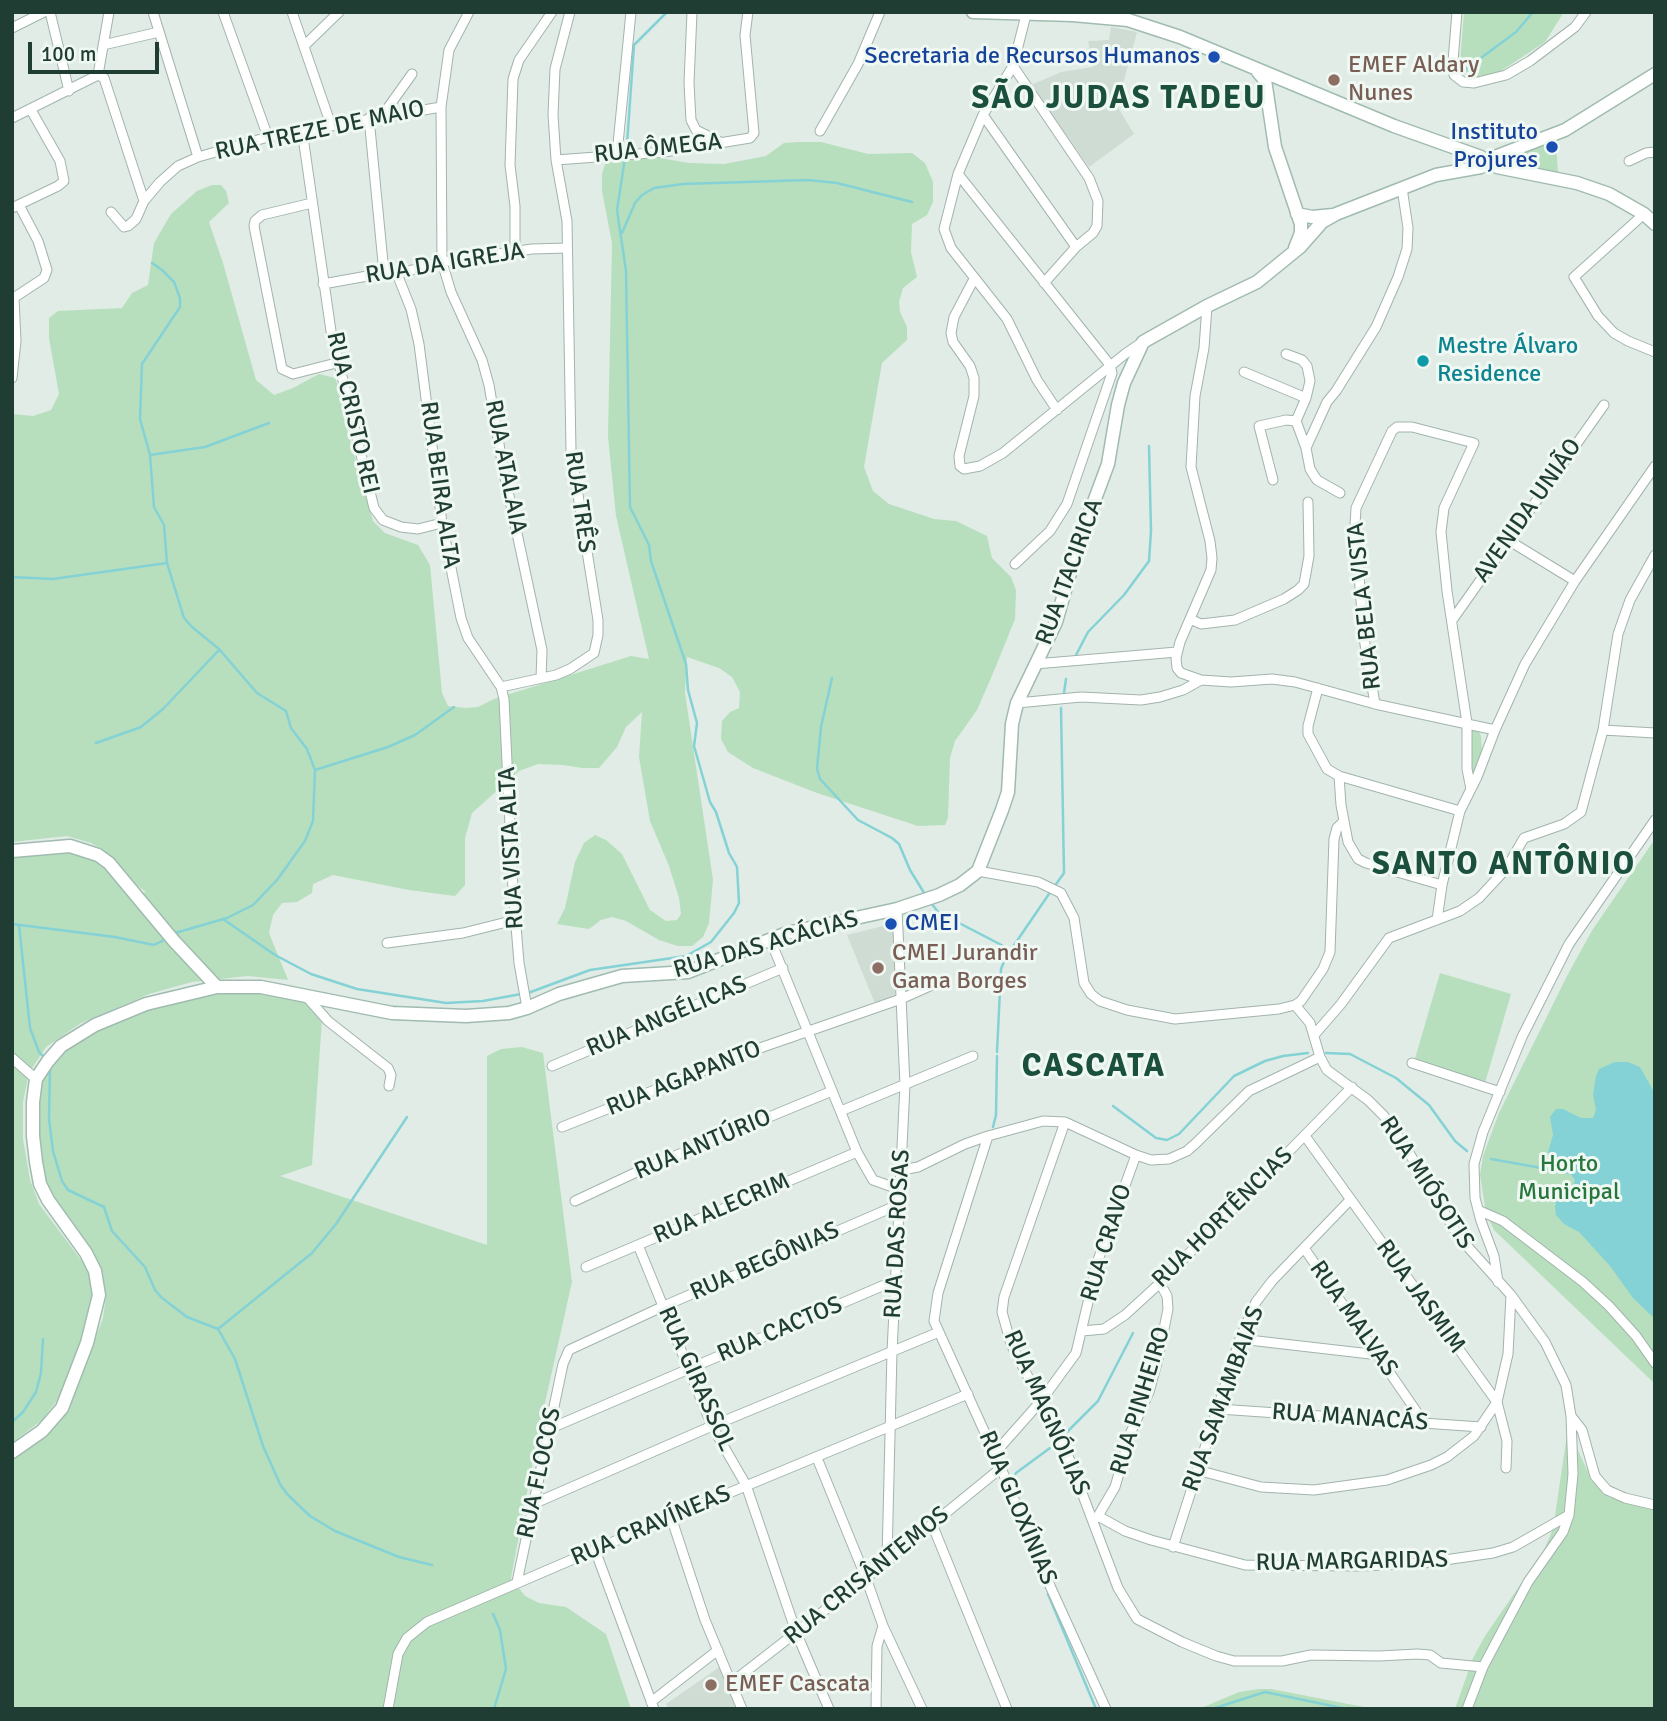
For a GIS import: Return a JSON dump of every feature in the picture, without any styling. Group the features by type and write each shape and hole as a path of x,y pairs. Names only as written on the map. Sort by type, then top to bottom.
{"street":[{"path":"12,28 44,12"},
{"path":"50,12 69,91"},
{"path":"12,118 97,75 109,12"},
{"path":"153,12 198,157"},
{"path":"223,12 268,137"},
{"path":"292,12 331,125"},
{"path":"304,46 339,12"},
{"name":"RUA ATALAIA","path":"469,12 449,50 441,107 442,262 451,292 489,385 502,468 542,650 541,678"},
{"path":"515,252 515,206 510,165 513,79 519,60 552,12"},
{"name":"RUA TRÊS","path":"501,687 563,672 594,653 598,635 598,620 571,451 567,248 564,195 556,160 553,115 554,79 570,12"},
{"path":"617,154 631,12"},
{"path":"692,12 691,120 696,131 721,143"},
{"name":"RUA ÔMEGA","path":"556,160 664,152 751,138 754,131 745,35 748,12"},
{"path":"820,131 858,64 880,12"},
{"path":"973,12 1073,15 1128,20 1205,47 1481,162"},
{"path":"1457,12 1454,75 1463,82 1474,83 1506,75 1531,61 1575,27 1586,12"},
{"path":"1026,15 1013,66 983,115 958,174 944,222 945,236 974,279 991,295 1007,319 1037,380 1057,410"},
{"path":"103,45 159,32"},
{"path":"1013,66 1089,178 1098,201 1097,226 1093,233 1076,247 1044,283"},
{"path":"1255,70 1264,77 1275,147 1301,225 1294,251"},
{"path":"382,116 412,74"},
{"path":"1497,162 1565,130 1655,74"},
{"path":"97,75 104,78 144,201"},
{"path":"1267,93 1274,82 1283,80"},
{"name":"RUA TREZE DE MAIO","path":"111,212 124,226 128,226 136,219 144,201 169,173 198,157 302,130 441,107"},
{"path":"12,378 16,341 13,298 44,278 47,270 46,260 16,206 62,183 64,176 60,161 31,110"},
{"path":"983,115 1076,247"},
{"path":"369,118 384,273"},
{"name":"RUA CRISTO REI","path":"302,130 331,331 374,508 383,520 401,527 418,529 443,523"},
{"path":"1629,161 1655,152"},
{"path":"974,279 954,317 951,333 953,342 970,366 974,378 974,396 959,456 960,466 964,470 992,461 1143,342 1257,282 1294,251 1322,222 1436,175 1481,162 1488,153 1497,162 1609,194 1644,214 1655,225"},
{"path":"958,174 1111,369"},
{"path":"1307,448 1327,402 1376,327 1398,277 1407,250 1408,228 1402,188"},
{"path":"312,203 262,215 255,221 254,226 282,369 293,374 340,362"},
{"path":"1297,214 1312,217 1336,214"},
{"path":"1644,214 1574,277 1598,316 1614,333 1655,352"},
{"name":"RUA DA IGREJA","path":"323,284 384,273 397,274 442,262 532,249 567,248"},
{"name":"RUA BEIRA ALTA","path":"397,274 411,309 419,344 443,523 464,628 476,652 501,687"},
{"path":"1207,306 1204,348 1195,396 1191,467 1212,558 1211,570 1177,652 1176,664 1181,673 1201,680 1280,680 1495,730"},
{"name":"RUA ITACIRICA","path":"978,871 1008,792 1012,724 1017,703 1056,622 1079,541 1108,464 1124,383 1143,342"},
{"path":"1286,354 1302,360 1307,366 1310,381 1307,398 1296,421 1307,448 1313,475 1340,493"},
{"path":"1015,564 1050,531 1067,504 1111,369"},
{"path":"1244,372 1307,398"},
{"name":"AVENIDA UNIÃO","path":"1453,619 1604,405"},
{"path":"1273,480 1259,426 1286,420 1296,421"},
{"name":"RUA BELA VISTA","path":"1375,704 1364,638 1356,508 1392,431 1397,427 1412,427 1474,443 1441,518 1447,592 1453,619"},
{"path":"1437,920 1442,885 1460,811 1525,664 1575,581 1655,466"},
{"name":"RUA BELA VISTA","path":"1190,620 1201,624 1235,620 1284,599 1304,584 1308,565 1308,502"},
{"path":"1508,540 1575,581"},
{"path":"1315,1034 1349,994 1389,937 1460,911 1479,898 1506,869 1524,838 1564,824 1581,812 1604,730 1618,634 1630,600 1655,555"},
{"path":"1453,619 1467,723 1467,769 1471,789"},
{"path":"1035,664 1177,652"},
{"path":"1017,703 1081,697 1150,698 1183,690 1201,680"},
{"name":"RUA VISTA ALTA","path":"501,687 504,699 515,920 527,1008"},
{"path":"1318,688 1308,734 1323,763 1332,773 1460,811"},
{"path":"1604,730 1655,733"},
{"path":"1339,776 1343,822 1348,842 1358,859 1442,885"},
{"path":"1498,1282 1494,1256 1478,1210 1474,1182 1474,1164 1483,1132 1522,1037 1569,944 1655,820"},
{"path":"978,871 1038,883 1061,893 1074,918 1084,983 1100,1001 1127,1010 1175,1019 1279,1009 1301,1001 1323,969 1330,952 1334,839 1343,822"},
{"path":"12,851 70,846 98,855 109,863 174,941 217,987"},
{"name":"RUA DAS ACÁCIAS","path":"36,1080 48,1060 61,1046 96,1025 159,1000 217,987 261,987 381,1012 486,1016 527,1008 559,994 622,976 688,972 770,939 806,928 897,909 939,895 978,871"},
{"name":"RUA DAS ROSAS","path":"887,1559 892,1352 905,1085 897,909"},
{"path":"387,943 463,933 515,920"},
{"path":"770,939 857,1152 873,1180 901,1190"},
{"name":"RUA ANGÉLICAS","path":"552,1066 783,968"},
{"name":"RUA AGAPANTO","path":"562,1127 760,1048 901,999 939,982"},
{"path":"303,994 328,1021 388,1068 391,1075 389,1086"},
{"path":"902,1170 918,1167 988,1136 1043,1121 1065,1122 1136,1155 1161,1160 1178,1156 1195,1144 1249,1091 1320,1057 1315,1034 1305,1014 1295,1004"},
{"path":"841,1111 973,1056"},
{"name":"RUA MIÓSOTIS","path":"1320,1057 1327,1070 1352,1087 1384,1116 1458,1236 1511,1295 1545,1342 1566,1385 1571,1416"},
{"path":"12,1058 36,1080 33,1136 40,1184 62,1222 86,1252 95,1270 99,1294 87,1343 61,1408 42,1431 12,1452"},
{"path":"1412,1063 1500,1092"},
{"name":"RUA HORTÊNCIAS","path":"1082,1331 1104,1329 1114,1323 1160,1283 1352,1087"},
{"name":"RUA ANTÚRIO","path":"575,1201 641,1170 832,1091"},
{"name":"RUA MAGNÓLIAS","path":"1065,1122 1004,1297 1002,1312 1011,1344 1065,1448 1096,1519 1118,1588 1137,1619 1194,1647 1234,1661 1282,1661 1311,1655 1417,1654 1430,1656 1441,1663 1483,1667"},
{"name":"RUA GLOXÍNIAS","path":"988,1136 935,1307 934,1321 995,1453 1051,1588 1106,1709"},
{"name":"RUA JASMIM","path":"1305,1136 1497,1402 1507,1441 1506,1468"},
{"name":"RUA ALECRIM","path":"586,1267 857,1152"},
{"name":"RUA CRAVO","path":"995,1453 1041,1401 1069,1365 1079,1346 1098,1260 1136,1155"},
{"name":"RUA SAMAMBAIAS","path":"1173,1546 1240,1339 1256,1302 1350,1200"},
{"name":"RUA BEGÔNIAS","path":"563,1364 566,1354 573,1347 900,1204"},
{"path":"1478,1210 1503,1221 1583,1282 1636,1336 1655,1363"},
{"name":"RUA GIRASSOL","path":"638,1245 712,1426 746,1485 796,1633 830,1709"},
{"name":"RUA MALVAS","path":"1304,1248 1425,1424"},
{"name":"RUA CACTOS","path":"549,1429 896,1280"},
{"name":"RUA PINHEIRO","path":"1096,1519 1115,1488 1131,1432 1149,1392 1158,1359 1168,1309 1167,1296 1160,1283"},
{"path":"1197,1470 1274,1489 1314,1489 1387,1480 1431,1465 1459,1448 1481,1427 1497,1402 1508,1354 1511,1295"},
{"path":"533,1504 939,1332"},
{"path":"1240,1339 1379,1355"},
{"name":"RUA FLOCOS","path":"517,1582 563,1364"},
{"name":"RUA CRAVÍNEAS","path":"388,1709 395,1665 407,1638 427,1622 746,1485 968,1394"},
{"name":"RUA MANACÁS","path":"1219,1409 1481,1427"},
{"path":"1571,1416 1582,1430 1595,1476 1607,1490 1625,1498 1655,1505"},
{"path":"1467,1709 1483,1667 1528,1582 1563,1532 1569,1515 1573,1474 1571,1416"},
{"path":"817,1458 883,1626 922,1709"},
{"name":"RUA CRISÂNTEMOS","path":"731,1683 1001,1468"},
{"name":"RUA MARGARIDAS","path":"1096,1519 1173,1546 1245,1565 1361,1566 1468,1558 1513,1547 1569,1515"},
{"path":"671,1517 690,1578 742,1709"},
{"path":"932,1524 1007,1709"},
{"path":"595,1550 652,1705 718,1650"},
{"path":"876,1709 877,1646 883,1626"}],"shaded area":[{"path":"1111,27 1137,32 1117,106 1134,134 1089,167 1031,85 1061,72 1093,67 1088,41 1109,40"},
{"name":"CMEI Jurandir Gama Borges","path":"895,923 895,1000 876,1006 847,935"},
{"name":"EMEF Cascata","path":"721,1666 739,1709 669,1709 666,1704"}],"green space":[{"path":"1464,12 1564,12 1545,42 1490,78 1477,80 1464,75 1460,63"},
{"path":"1556,141 1558,174 1505,168 1506,159"},
{"path":"821,142 868,154 912,153 925,163 933,182 933,202 927,215 912,224 911,252 917,277 903,288 899,302 907,327 907,340 882,363 864,467 873,491 889,504 934,519 956,521 987,536 992,558 1011,577 1016,590 1015,619 994,671 977,710 955,741 950,758 948,818 945,825 918,826 817,793 753,768 728,752 721,739 722,721 730,712 739,708 740,692 732,677 719,668 687,657 685,693 713,880 709,923 703,937 692,946 678,946 659,940 626,921 612,917 601,920 589,929 557,924 565,908 575,862 584,843 595,835 606,840 622,854 650,910 666,921 677,920 681,914 669,866 650,821 639,757 642,712 626,727 617,747 599,768 538,764 519,771 472,813 465,838 465,885 455,896 333,875 313,884 312,893 297,902 282,903 273,915 269,933 288,980 248,976 192,982 149,994 81,1023 46,1047 29,1073 23,1102 23,1139 30,1180 39,1204 84,1264 91,1280 93,1296 90,1315 58,1399 42,1420 12,1443 12,856 74,852 95,860 132,895 146,892 134,883 104,850 91,843 67,836 12,842 12,414 33,416 51,410 59,394 49,338 49,318 58,311 122,308 132,293 148,285 154,243 171,214 197,191 212,185 221,185 226,191 229,203 209,222 256,380 274,395 319,374 335,378 373,521 385,533 418,545 430,565 442,693 448,706 478,707 494,699 631,656 649,659 616,516 608,437 612,243 602,191 602,174 606,161 619,154 636,154 689,163 724,164 766,156 784,143"},
{"path":"1478,729 1482,753 1475,773 1470,774 1471,730"},
{"name":"Horto Municipal","path":"1655,839 1655,1384 1494,1230 1486,1213 1480,1175 1483,1156 1499,1113 1568,974 1593,929"},
{"path":"1440,973 1511,994 1485,1083 1414,1062"},
{"path":"247,990 300,996 322,1019 312,1165 280,1176 487,1245 487,1056 501,1049 522,1047 543,1053 572,1282 538,1434 511,1578 525,1596 539,1603 566,1607 606,1634 631,1709 12,1709 12,1459 25,1450 69,1405 103,1318 106,1296 103,1276 95,1257 51,1198 42,1175 36,1138 41,1077 56,1056 87,1035 153,1007 195,995"},
{"path":"1568,1428 1591,1479 1608,1497 1655,1509 1655,1709 1455,1709 1473,1658 1544,1550 1553,1529"},
{"path":"1259,1689 1374,1709 1199,1709 1239,1692"}],"water":[{"path":"1615,1062 1628,1062 1640,1067 1655,1094 1655,1319 1633,1298 1610,1266 1579,1232 1564,1224 1556,1215 1557,1197 1561,1193 1571,1191 1575,1180 1569,1172 1556,1169 1549,1162 1548,1152 1553,1135 1550,1117 1556,1109 1563,1109 1581,1118 1593,1118 1596,1110 1593,1095 1596,1076 1599,1069"}],"waterway":[{"path":"627,144 634,45 667,12"},
{"path":"1466,69 1516,32 1533,12"},
{"path":"528,993 590,970 686,956 711,942 739,903 737,867 710,802 694,746 697,723 688,690 686,664 651,561 649,545 630,507 626,271 617,210 625,158"},
{"path":"622,233 635,203 642,195 654,188 683,184 808,180 837,183 912,202"},
{"path":"152,263 174,282 180,298 180,307 142,364 140,419 150,455 154,507 164,525 167,563 184,618 219,649 257,693 286,711 291,728 307,749 315,770 313,821 305,841 277,880 253,905 227,918 175,933"},
{"path":"150,455 205,447 269,423"},
{"path":"1075,657 1088,632 1124,595 1149,561 1149,446"},
{"path":"12,577 53,579 167,563"},
{"path":"96,743 141,727 163,709 219,650"},
{"path":"832,678 821,727 817,769 820,779 858,820 899,844 910,870 926,896"},
{"path":"1064,693 1066,679"},
{"path":"315,770 388,747 415,735 454,707"},
{"path":"1054,887 1064,873 1061,708"},
{"path":"997,1052 1001,969 1006,957 1051,891"},
{"path":"932,904 938,912 1011,950"},
{"path":"223,919 275,955 311,974 357,989 446,1003 483,1001 521,994"},
{"path":"12,924 115,937 154,945 166,939"},
{"path":"19,925 30,1028 39,1052 44,1057"},
{"path":"1113,1106 1156,1138 1167,1140 1179,1134 1234,1076 1265,1061 1308,1053"},
{"path":"1326,1053 1350,1054 1396,1078 1429,1105 1455,1141 1467,1151"},
{"path":"993,1127 996,1115 997,1056"},
{"path":"50,1068 49,1119 53,1151 62,1181 68,1190 104,1207 112,1231 145,1267 155,1290 162,1298 187,1317 218,1329 235,1359 263,1446 287,1494 310,1516 335,1531 399,1557 432,1565"},
{"path":"218,1329 312,1253 336,1224 407,1117"},
{"path":"1491,1159 1570,1173"},
{"path":"1064,1435 1098,1401 1133,1333"},
{"path":"12,1422 23,1412 36,1392 41,1373 43,1339"},
{"path":"1011,1482 1016,1473 1050,1448"},
{"path":"1041,1575 1046,1588"},
{"path":"1048,1594 1096,1709"},
{"path":"493,1614 500,1630 506,1669 494,1709"},
{"path":"1212,1709 1265,1692 1347,1709"}],"place":[{"name":"Secretaria de Recursos Humanos","path":"1214,57"},
{"name":"EMEF Aldary Nunes","path":"1334,80"},
{"name":"Instituto Projures","path":"1552,147"},
{"name":"Mestre Álvaro Residence","path":"1423,361"},
{"name":"CMEI","path":"891,924"},
{"name":"CMEI Jurandir Gama Borges","path":"878,968"},
{"name":"EMEF Cascata","path":"711,1685"}],"district":[{"name":"SÃO JUDAS TADEU","path":"1119,100"},
{"name":"SANTO ANTÔNIO","path":"1504,866"},
{"name":"CASCATA","path":"1094,1068"}]}
